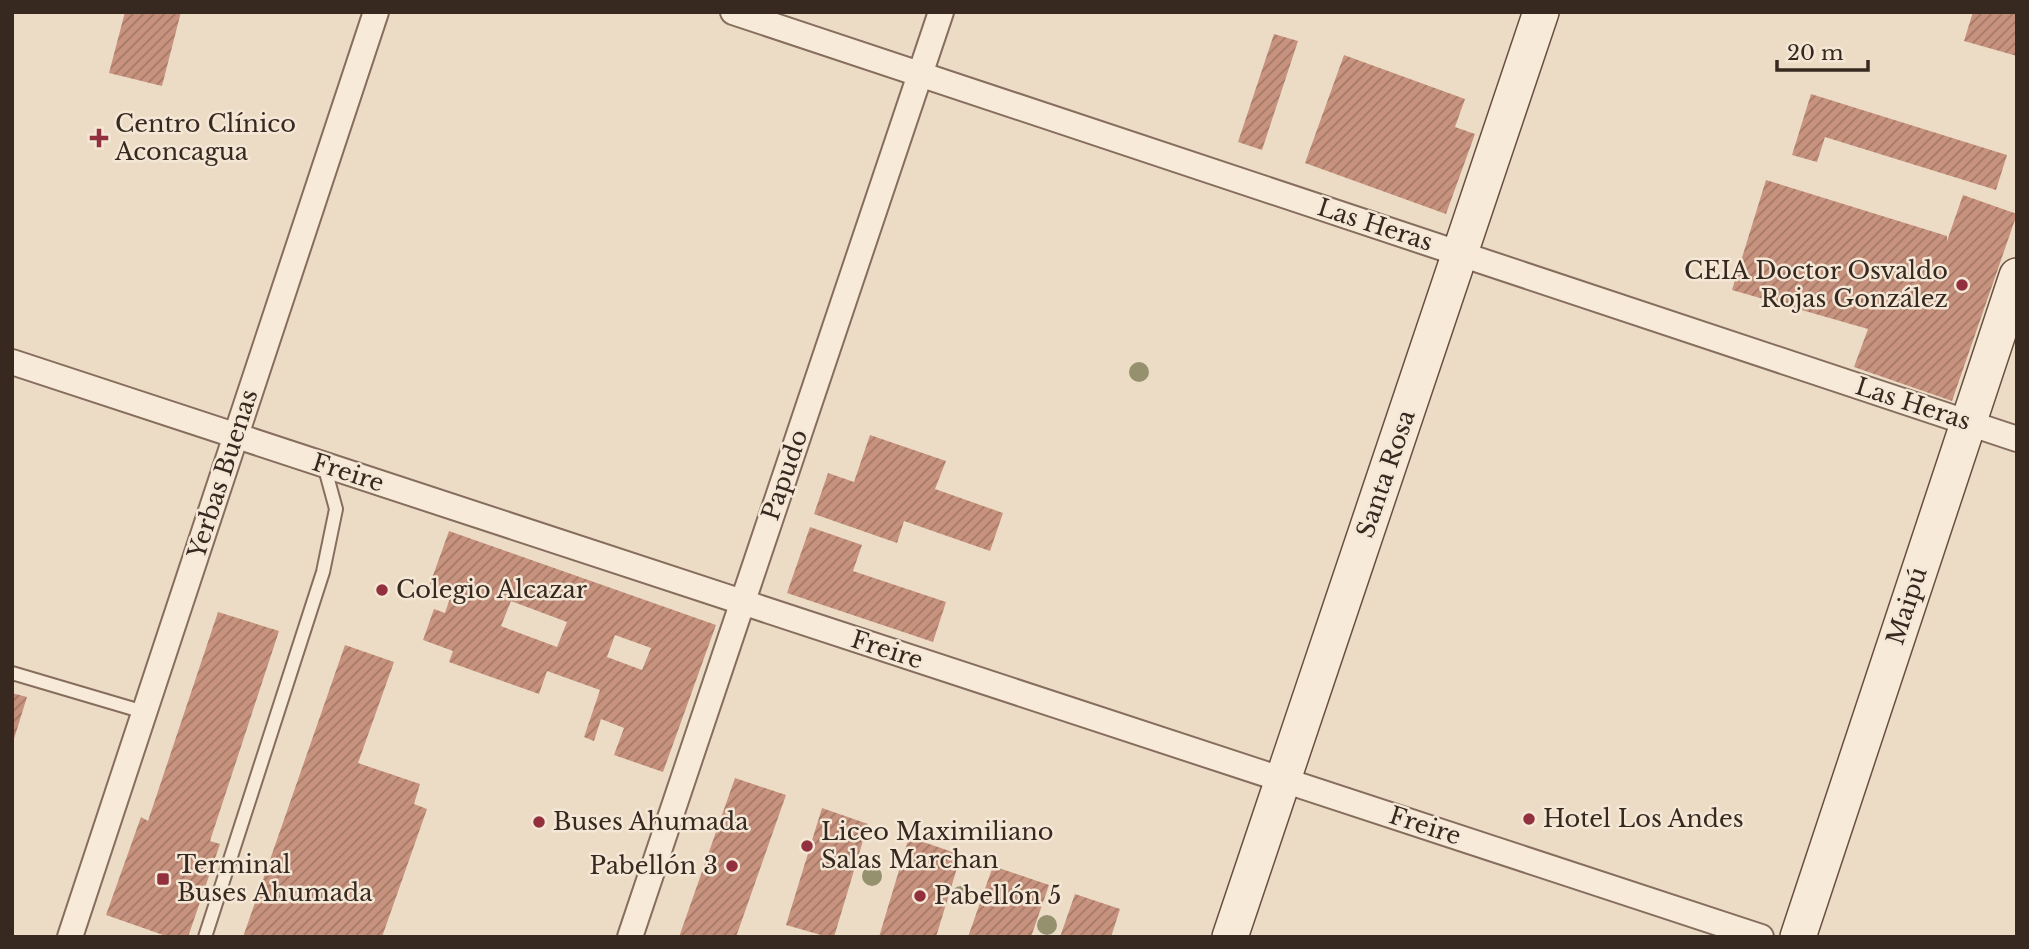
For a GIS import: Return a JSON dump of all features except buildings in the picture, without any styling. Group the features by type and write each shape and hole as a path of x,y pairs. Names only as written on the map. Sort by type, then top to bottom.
{"main road":[{"name":"Santa Rosa","path":"1230,937 1541,12"},
{"name":"Maipú","path":"1798,937 2017,276"}],"street":[{"name":"Yerbas Buenas","path":"70,937 376,12"},
{"name":"Las Heras","path":"733,12 2017,439"},
{"name":"Papudo","path":"629,937 941,12"},
{"name":"Freire","path":"12,362 1761,937"}],"lane":[{"path":"205,937 323,572 336,509 324,465"},
{"path":"12,673 144,712"}],"place":[{"name":"Centro Clínico Aconcagua","path":"99,138"},
{"name":"CEIA Doctor Osvaldo Rojas González","path":"1962,285"},
{"name":"Colegio Alcazar","path":"382,590"},
{"name":"Hotel Los Andes","path":"1529,819"},
{"name":"Buses Ahumada","path":"539,822"},
{"name":"Liceo Maximiliano Salas Marchan","path":"807,846"},
{"name":"Pabellón 3","path":"732,866"},
{"name":"Terminal Buses Ahumada","path":"163,879"},
{"name":"Pabellón 5","path":"920,896"}]}
